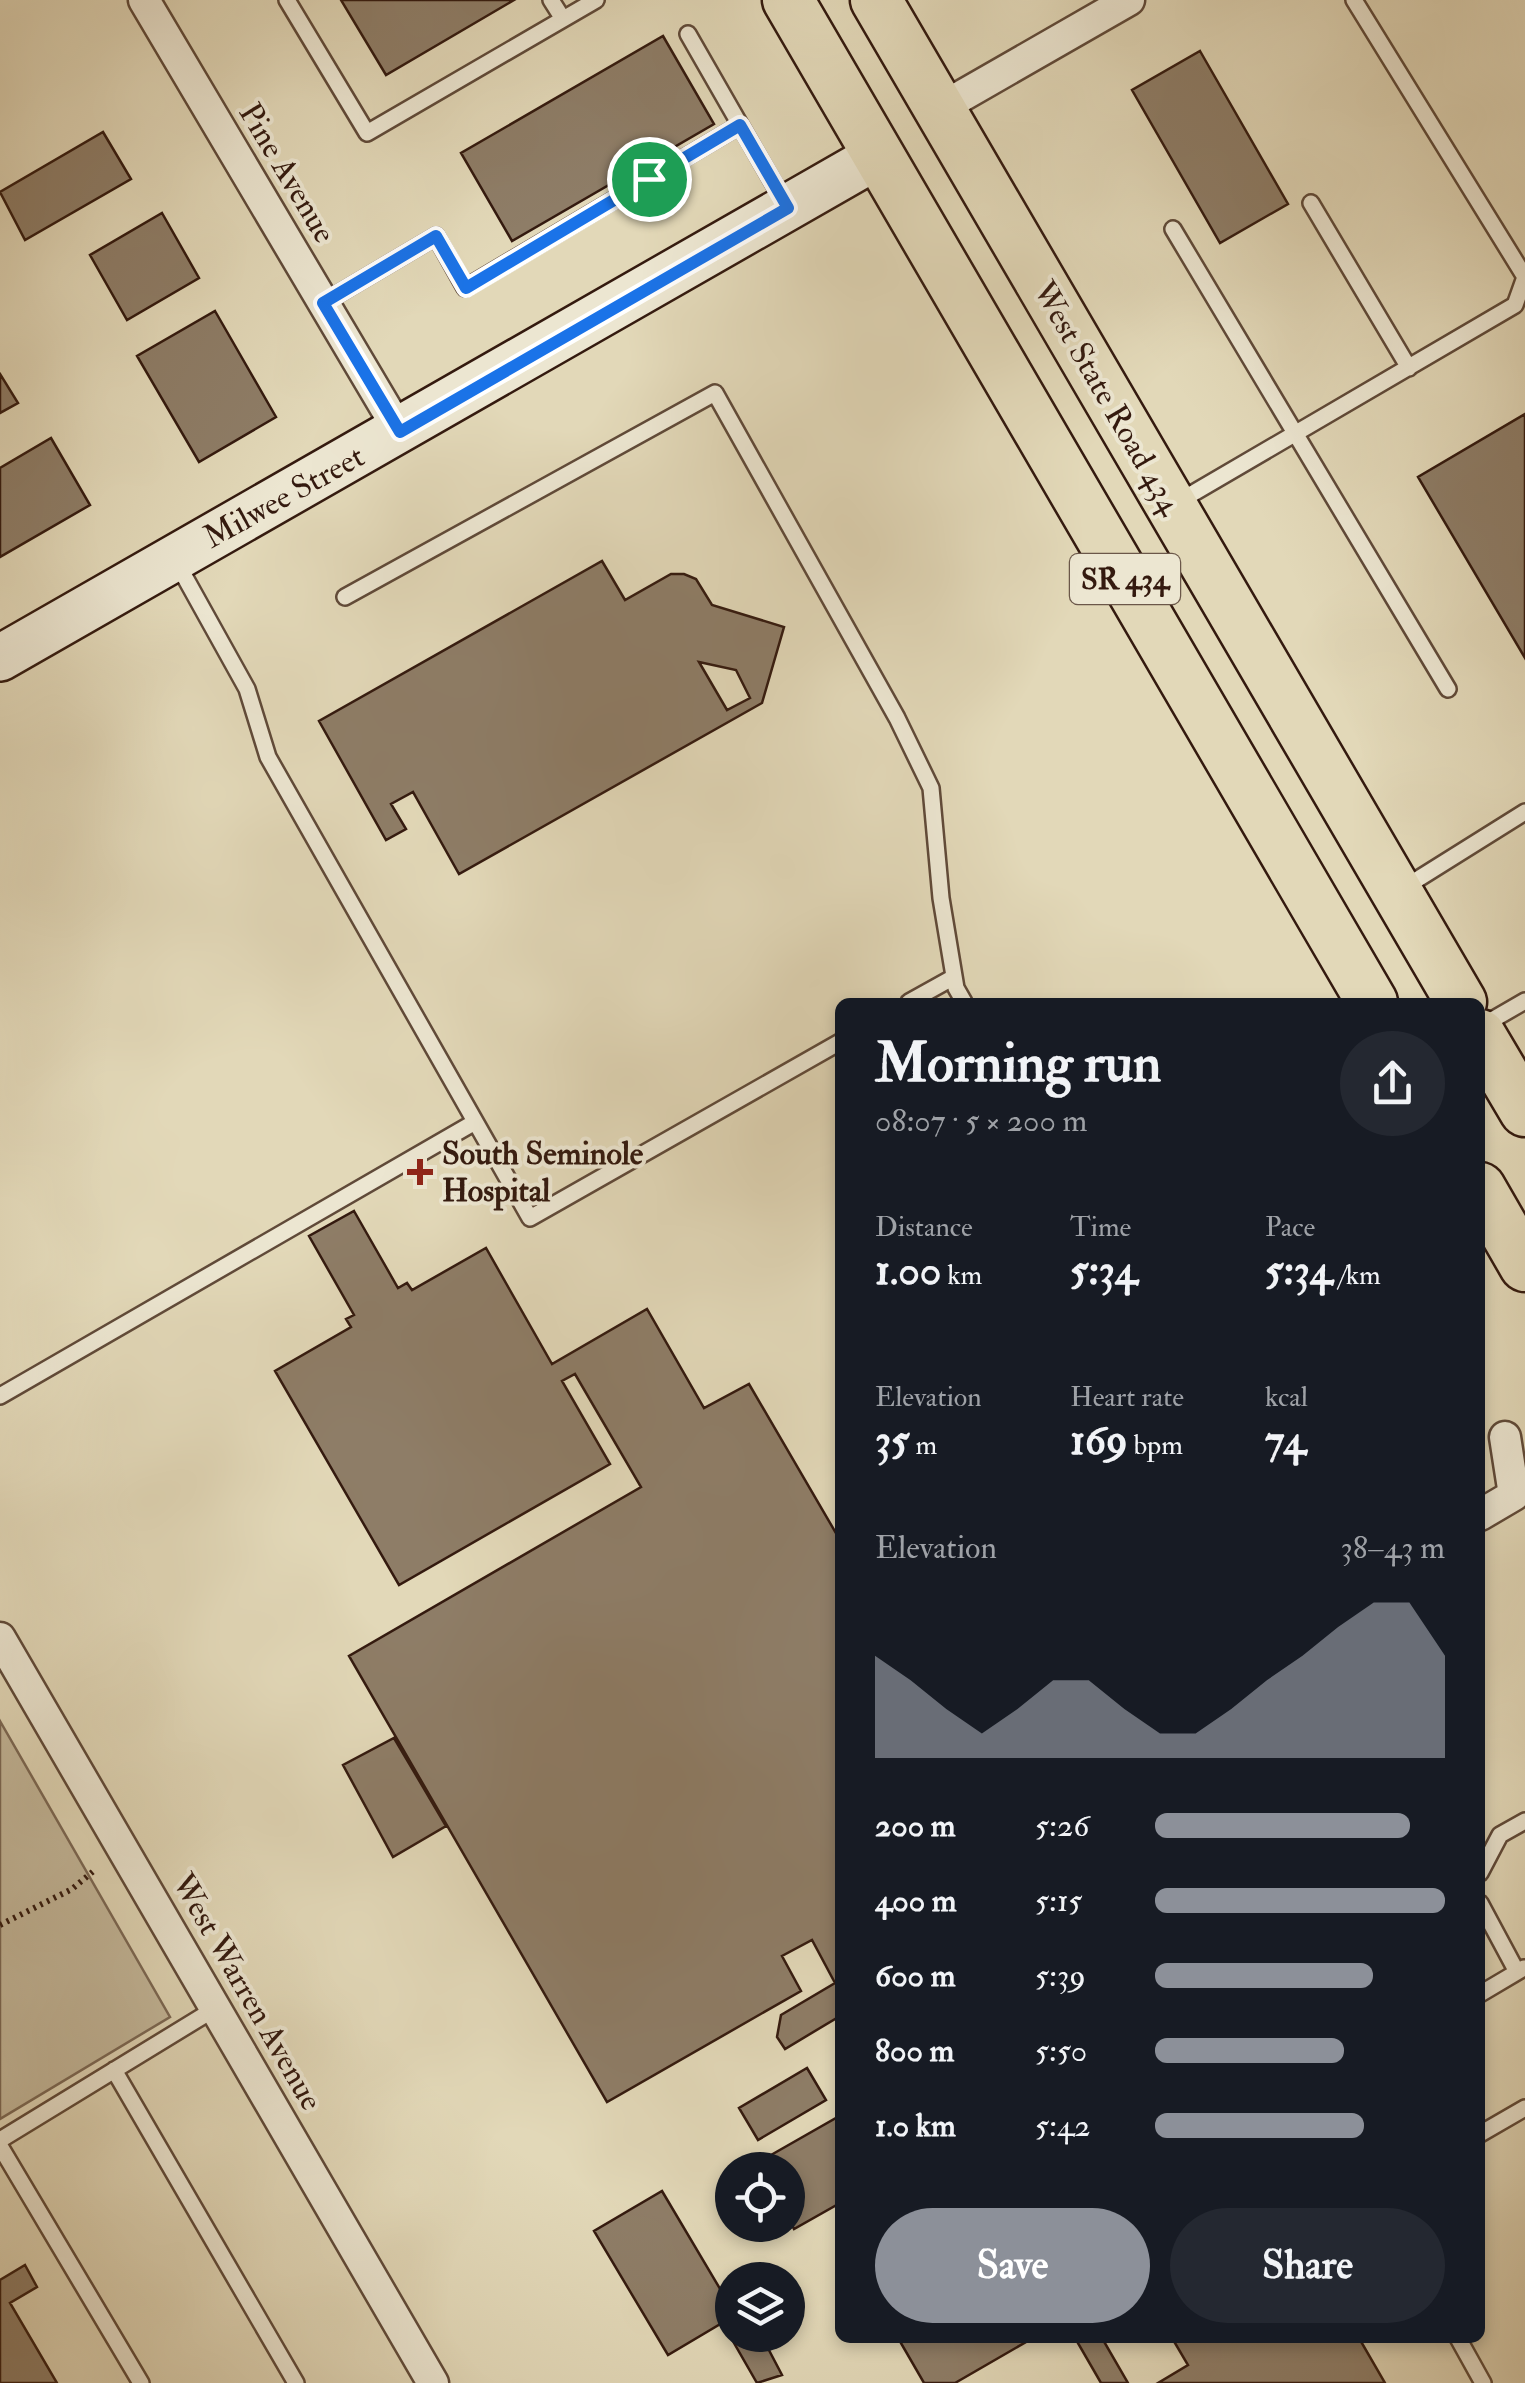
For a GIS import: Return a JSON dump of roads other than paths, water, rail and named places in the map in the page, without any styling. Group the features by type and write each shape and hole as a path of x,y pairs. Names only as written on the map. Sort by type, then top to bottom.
{"main road":[{"name":"West State Road 434","path":"876,0 1460,998"},
{"path":"798,16 882,81 939,109"},
{"name":"SR 434","path":"798,16 1370,998"},
{"path":"878,156 908,159 940,170 1001,216"},
{"path":"1485,1040 1525,1111"},
{"path":"1485,1197 1525,1266"}],"street":[{"name":"Pine Avenue","path":"144,0 400,432"},
{"path":"939,109 1120,2"},
{"name":"Milwee Street","path":"0,658 878,156"},
{"path":"1485,1512 1514,1495 1503,1429"},
{"name":"West Warren Avenue","path":"0,1638 433,2383"}],"lane":[{"path":"288,0 368,133 596,0"},
{"path":"551,0 562,20"},
{"path":"1170,507 1516,306 1524,277 1519,255 1354,0"},
{"path":"688,34 788,208"},
{"path":"323,303 436,236 466,288 740,125"},
{"path":"1311,203 1409,368"},
{"path":"1173,229 1448,689"},
{"path":"345,597 716,393 887,700 931,788 941,898 954,977 962,998"},
{"path":"175,559 247,689 268,757 530,1218 835,1045"},
{"path":"1397,892 1525,811"},
{"path":"916,998 954,977"},
{"path":"1485,1028 1525,1001"},
{"path":"0,1396 475,1122"},
{"path":"1485,1864 1500,1836 1525,1821"},
{"path":"1485,1911 1521,1970 1485,1991"},
{"path":"141,2383 0,2143 216,2008"},
{"path":"114,2070 296,2383"},
{"path":"1485,2131 1525,2108"},
{"path":"1461,2343 1483,2383"}],"place":[{"name":"South Seminole Hospital","path":"420,1172"}]}
